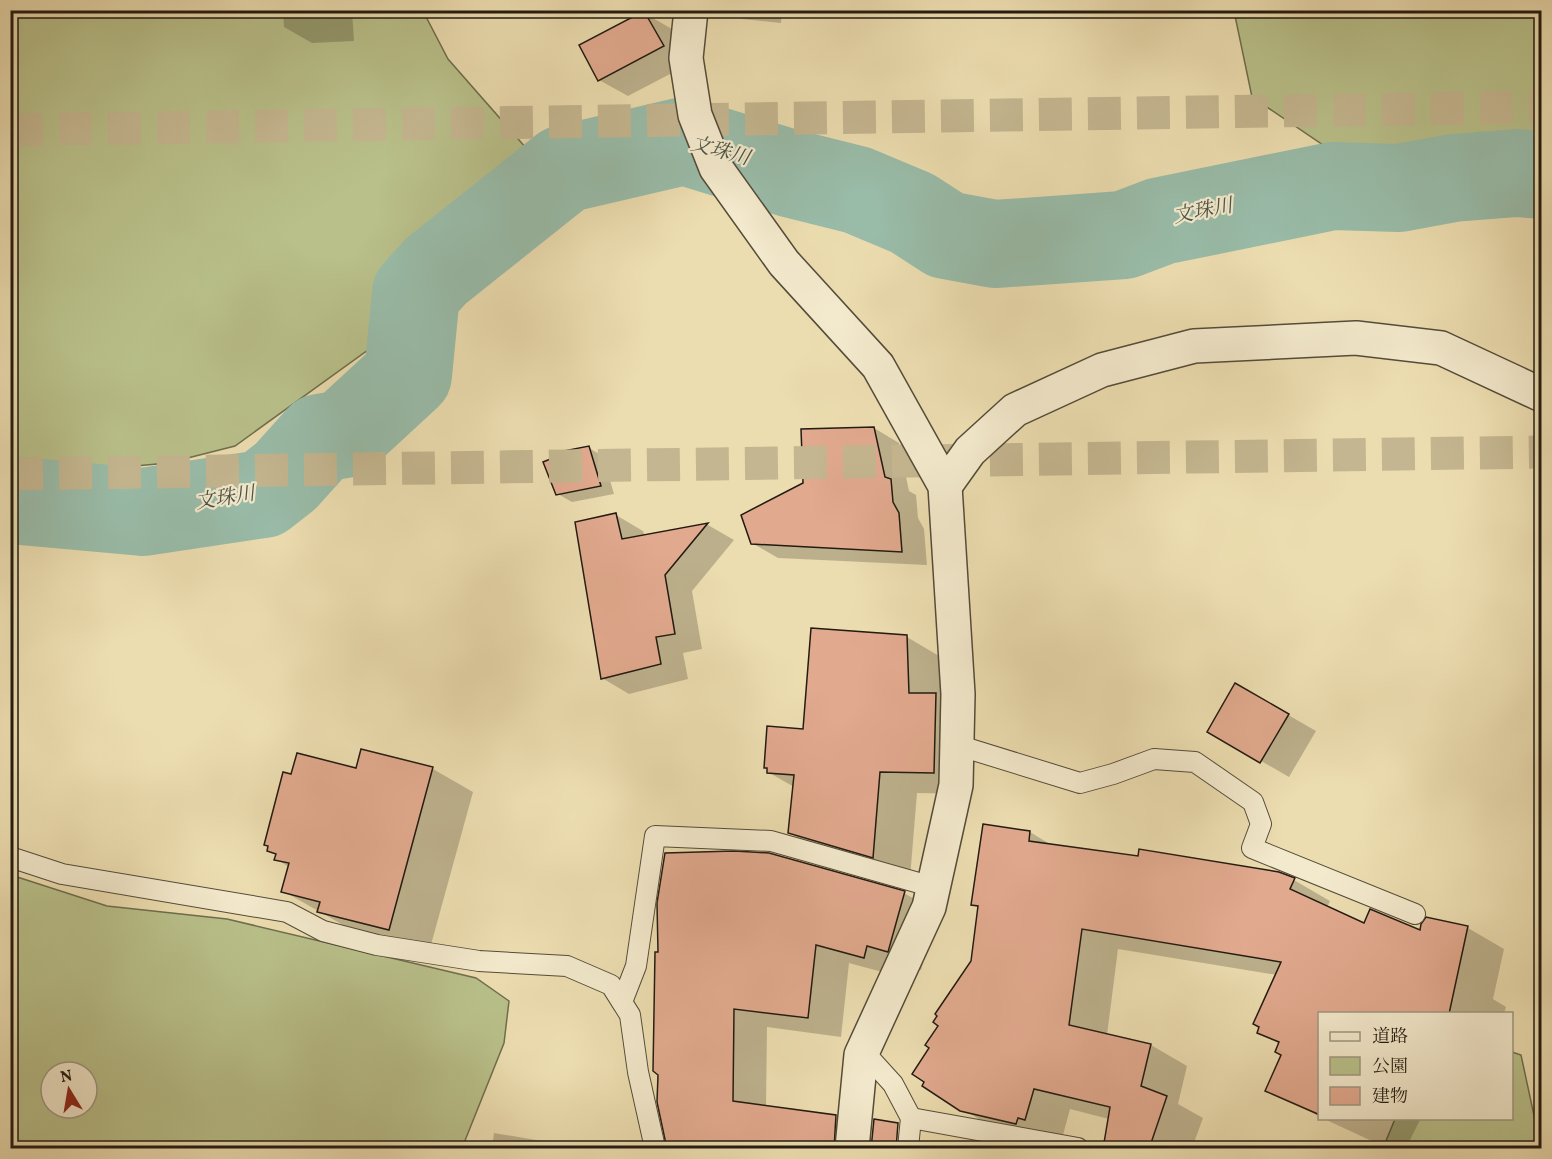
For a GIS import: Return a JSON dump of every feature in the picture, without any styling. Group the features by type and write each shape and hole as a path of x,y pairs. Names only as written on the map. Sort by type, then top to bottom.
{"street":[{"path":"691,10 686,58 695,115 716,168 784,263 878,366 945,486 958,694 956,785 929,907 863,1051 852,1149"},
{"path":"945,486 970,451 1015,410 1102,370 1194,346 1356,338 1441,348 1542,395"}],"lane":[{"path":"957,745 1080,783 1154,759 1195,762 1252,802 1261,824 1252,848 1415,914"},
{"path":"622,1002 636,966 655,836 771,841 933,887"},
{"path":"10,857 62,874 287,912 323,931 377,945 479,961 567,966 611,985 630,1015 638,1072 655,1149"},
{"path":"863,1051 893,1084 910,1118 908,1149"},
{"path":"910,1118 1078,1149"}],"green space":[{"path":"10,11 423,11 448,59 526,148 385,279 372,347 235,446 168,463 102,469 11,461"},
{"path":"1234,11 1541,11 1541,184 1335,153 1252,97"},
{"path":"11,875 107,906 227,919 476,978 509,1001 504,1043 462,1148 11,1148"},
{"path":"1513,1052 1521,1055 1541,1148 1383,1148 1395,1120 1513,1120"}],"building":[{"path":"644,11 664,46 598,81 579,45"},
{"path":"874,427 885,477 891,479 893,502 899,513 902,552 751,544 741,515 803,483 801,429"},
{"path":"589,446 601,486 556,495 543,462 553,458 553,453"},
{"path":"616,513 622,539 708,523 665,575 675,634 656,637 661,664 601,679 575,522"},
{"path":"811,628 907,635 909,693 936,693 934,773 880,772 873,858 788,833 794,775 767,773 767,768 764,768 767,726 803,729"},
{"path":"1235,683 1289,714 1260,763 1207,732"},
{"path":"361,749 433,767 389,930 317,912 320,902 281,892 289,863 274,860 276,854 267,851 268,846 264,845 283,772 291,774 297,753 356,768"},
{"path":"983,824 1030,831 1029,841 1138,856 1139,849 1279,872 1295,878 1290,889 1364,923 1370,909 1420,930 1426,917 1468,926 1449,1012 1318,1012 1318,1114 1265,1091 1281,1055 1275,1052 1279,1042 1257,1033 1259,1027 1253,1024 1281,962 1082,929 1069,1025 1151,1044 1141,1086 1167,1096 1149,1149 1103,1149 1110,1107 1034,1089 1025,1120 1018,1118 1016,1124 960,1111 922,1086 924,1082 912,1074 929,1048 925,1045 938,1026 933,1022 937,1016 935,1014 971,961 978,906 971,905"},
{"path":"734,851 769,853 905,891 888,952 867,946 864,958 816,945 808,1018 734,1009 733,1101 836,1115 834,1149 667,1149 657,1102 658,1075 653,1071 655,952 658,952 657,903 665,853"},
{"path":"874,1119 898,1123 896,1149 871,1149"}],"waterway":[{"name":"文珠川","path":"10,500 143,512 263,494 286,476 320,438 344,434 408,375 416,293 436,271 564,169 684,141 789,173 857,190 912,213 946,235 995,244 1124,235 1161,221 1333,186 1399,188 1453,178 1517,173 1542,175"}],"tunnel":[{"path":"10,130 1542,107"},
{"path":"10,474 1542,452"}]}
